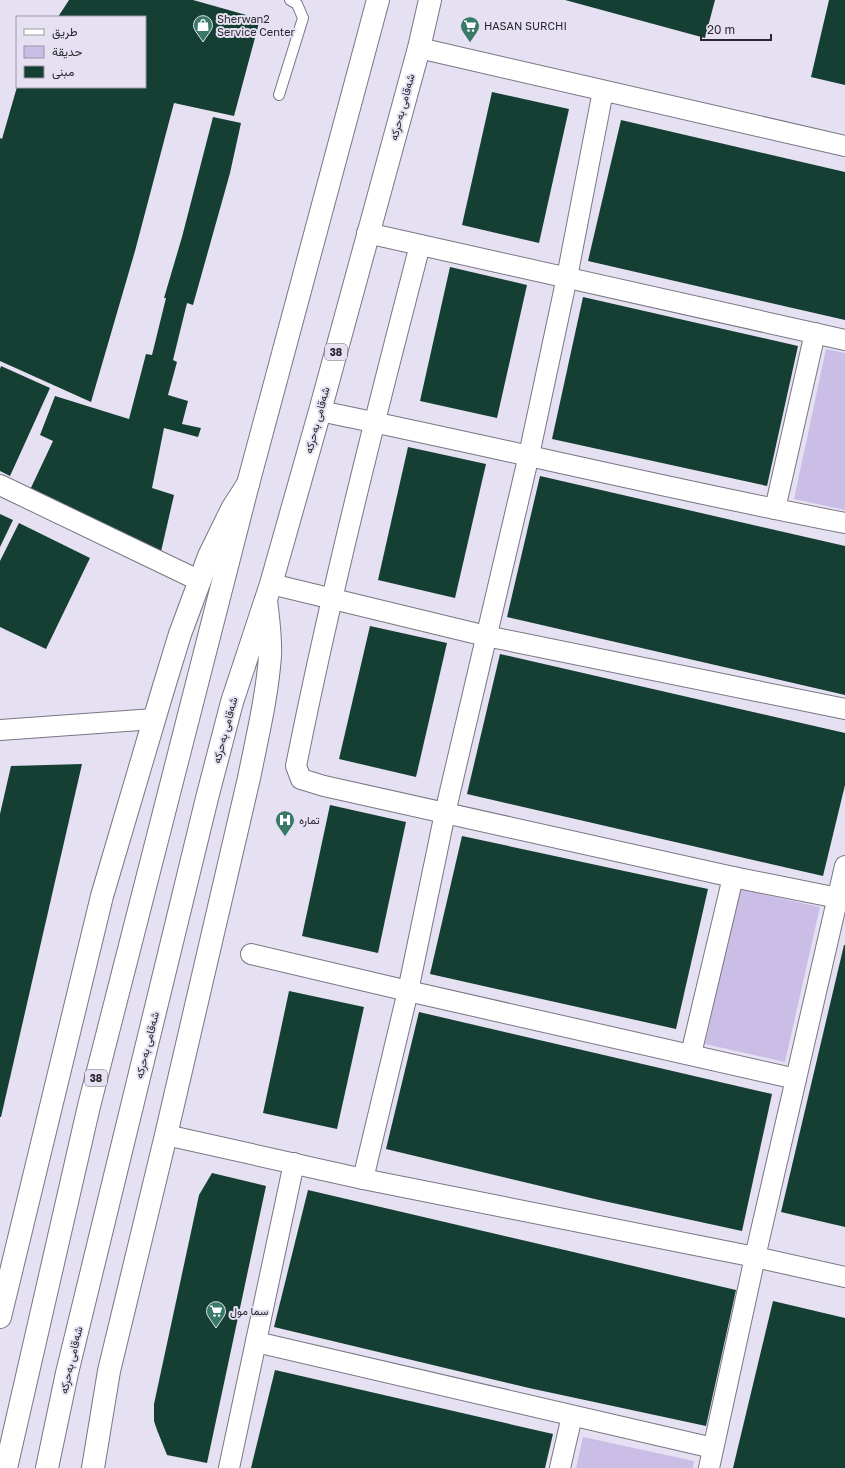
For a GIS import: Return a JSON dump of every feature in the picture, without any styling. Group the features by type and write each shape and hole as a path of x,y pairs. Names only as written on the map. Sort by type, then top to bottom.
{"main road":[{"name":"38","path":"6,1468 89,1106 248,484 378,0"},
{"name":"شەقامی بەحرکە","path":"47,1468 69,1365 207,798 232,702 268,592 320,411 367,233 419,48 430,0"},
{"path":"0,1318 102,896 154,719 180,634 200,581 220,532 232,509 248,484"},
{"path":"93,1468 109,1372 166,1134 259,730 270,655 268,592"}],"street":[{"path":"419,48 845,146"},
{"path":"363,1179 408,991 445,813 529,455 567,277 602,91"},
{"path":"367,233 845,340"},
{"path":"420,245 374,422 332,598 296,766 301,779 324,786 733,877 838,898"},
{"path":"775,510 815,333"},
{"path":"320,411 529,455 775,510 845,523"},
{"path":"0,485 200,581"},
{"path":"268,592 332,598 486,636 845,709"},
{"path":"0,730 154,719"},
{"path":"709,1468 755,1257 845,866"},
{"path":"691,1054 733,877"},
{"path":"251,954 796,1079"},
{"path":"166,1134 363,1179 755,1257 845,1277"},
{"path":"229,1468 294,1163"},
{"path":"256,1342 713,1448"},
{"path":"560,1468 572,1416"}],"lane":[{"path":"279,95 303,18 297,4 290,0"}],"green space":[{"path":"826,349 845,353 845,510 794,499"},
{"path":"740,889 820,907 785,1062 705,1044"},
{"path":"583,1437 694,1461 693,1468 576,1468"}],"building":[{"path":"69,0 193,0 260,19 234,116 174,103 135,251 91,402 0,361 0,138 2,139 17,88 146,88 146,16 59,16"},
{"path":"565,0 715,0 705,38"},
{"path":"829,0 845,0 845,85 811,77"},
{"path":"492,92 569,109 539,243 462,225"},
{"path":"213,117 241,123 230,173 193,305 187,303 173,360 177,362 168,395 188,401 182,424 201,428 198,437 164,428 152,488 174,495 160,556 29,492 53,441 40,435 55,396 129,419 146,354 152,355 166,298 164,298 182,237"},
{"path":"621,120 845,172 845,320 588,261"},
{"path":"450,267 527,285 497,418 420,401"},
{"path":"583,297 798,346 767,486 552,439"},
{"path":"1,366 50,388 10,476 0,471"},
{"path":"408,447 486,464 455,598 378,580"},
{"path":"540,476 845,546 845,695 507,617"},
{"path":"0,514 13,520 0,547"},
{"path":"19,523 90,558 46,649 0,627 0,561"},
{"path":"370,626 447,643 416,777 339,759"},
{"path":"500,654 845,733 845,785 823,876 467,794"},
{"path":"82,764 0,1117 0,814 11,766"},
{"path":"330,805 406,822 378,953 302,936"},
{"path":"462,836 708,889 676,1029 430,974"},
{"path":"845,945 845,1227 781,1212"},
{"path":"289,991 364,1007 337,1129 263,1113"},
{"path":"419,1012 772,1094 742,1231 599,1200 386,1149"},
{"path":"212,1173 266,1186 207,1463 167,1455 154,1421 154,1404 199,1195"},
{"path":"308,1190 736,1290 706,1426 529,1388 274,1327"},
{"path":"773,1301 845,1318 845,1468 733,1468"},
{"path":"275,1370 553,1434 545,1468 251,1468"}],"place":[{"name":"Sherwan2 Service Center","path":"203,42"},
{"name":"HASAN SURCHI","path":"470,43"},
{"name":"تمارە","path":"285,837"},
{"name":"سما مول","path":"216,1328"}]}
